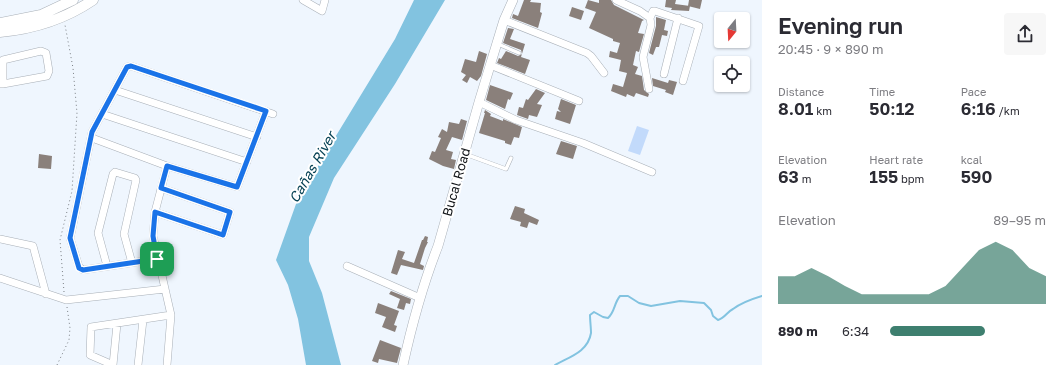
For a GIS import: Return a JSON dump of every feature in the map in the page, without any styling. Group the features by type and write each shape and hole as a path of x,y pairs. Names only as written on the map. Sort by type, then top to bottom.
{"main road":[{"path":"0,23 41,15 73,0"},
{"path":"0,32 21,30 44,25 63,17 93,0"}],"street":[{"path":"303,0 322,11 325,0"},
{"name":"Bucal Road","path":"403,365 410,332 429,268 438,246 478,102 504,20 513,0"},
{"path":"616,0 629,3 650,18"},
{"path":"649,89 643,57 651,25 650,18 653,11 699,26 683,81"},
{"path":"664,74 678,18"},
{"path":"504,20 587,53 604,73"},
{"path":"42,51 46,53 49,74 47,76 2,84 3,60 42,51"},
{"path":"490,65 579,101"},
{"path":"92,138 167,166 237,187 257,137 270,112 131,66 127,67 92,132 92,138 70,238 79,268 83,270 157,259"},
{"path":"115,90 257,137"},
{"path":"478,102 516,120 583,143 652,172"},
{"path":"102,114 247,162"},
{"path":"167,166 155,212 153,236 171,316 167,365"},
{"path":"106,266 98,233 113,174 115,172 135,178 136,180 124,234 132,263"},
{"path":"155,212 223,235 230,212 161,188"},
{"path":"0,239 33,246 46,294"},
{"path":"347,266 420,298"},
{"path":"0,278 66,300 165,289"},
{"path":"116,324 113,365 90,355 91,327 171,316"},
{"path":"138,365 143,320"}],"lane":[{"path":"497,44 519,53"},
{"path":"464,154 506,169 511,158"}],"path":[{"path":"57,365 69,340 70,334 60,240 72,191 77,113 73,68 63,17"}],"shaded area":[{"path":"414,0 445,0 395,84 334,178 309,237 309,261 322,293 341,365 306,365 298,319 288,285 276,260 296,204 395,39"},
{"path":"637,126 649,130 640,155 628,151"}],"building":[{"path":"524,0 531,0 530,2 541,3 540,12 542,13 538,28 512,18 513,14 518,16"},
{"path":"588,0 599,3 599,0 611,0 614,5 644,20 642,21 638,33 644,34 639,52 636,51 633,65 638,67 635,74 642,76 644,90 649,94 648,97 636,93 634,97 627,94 626,97 611,91 613,84 623,87 627,73 619,71 621,60 609,57 610,51 617,53 620,43 613,41 613,39 589,28 596,12 585,8"},
{"path":"666,0 676,0 675,4 690,6 689,11 671,10 672,8 665,7"},
{"path":"689,0 702,0 700,9 688,6"},
{"path":"572,7 584,11 581,20 569,16"},
{"path":"656,17 666,20 664,30 668,31 667,36 662,35 659,47 656,47 653,55 649,53 656,26"},
{"path":"508,28 514,29 510,39 525,44 522,54 521,50 503,43"},
{"path":"479,51 487,54 481,76 477,81 470,77 467,83 462,80 466,75 461,72 465,59 476,62"},
{"path":"506,51 518,56 522,54 521,57 530,60 525,74 497,63 499,58 501,59"},
{"path":"652,78 668,83 669,80 677,82 673,95 665,92 666,90 653,86"},
{"path":"490,85 513,93 510,100 508,99 505,109 486,100"},
{"path":"536,89 545,93 537,104 542,105 537,117 529,115 528,119 517,115 519,107 523,108 526,99 528,100"},
{"path":"561,99 576,105 570,124 555,119 557,111 561,112 558,109"},
{"path":"485,110 491,114 490,116 503,121 503,119 522,127 519,138 514,137 511,145 505,143 505,141 479,133"},
{"path":"461,119 467,121 462,140 452,137 446,150 453,152 451,159 456,160 454,169 443,166 429,159 432,151 435,152 441,138 438,137 442,129 447,132 449,122 459,124"},
{"path":"561,141 577,146 573,159 556,154"},
{"path":"39,154 52,156 51,169 38,168"},
{"path":"515,206 525,209 524,213 539,220 537,225 529,222 527,228 520,226 521,222 510,219"},
{"path":"425,236 428,237 428,242 420,264 424,266 423,270 401,265 397,275 391,273 398,250 405,252 402,259 414,263 422,240"},
{"path":"391,291 411,299 410,304 406,303 404,310 397,308 400,299 389,294"},
{"path":"378,303 399,311 394,325 397,326 395,332 382,327 386,317 375,313"},
{"path":"380,340 401,348 397,363 379,359 378,363 372,361"}],"waterway":[{"path":"555,365 577,353 586,345 591,333 590,315 594,312 608,318 620,296 628,296 639,303 651,306 680,301 704,303 711,310 713,316 718,320 740,305 762,296"}],"route":[{"path":"131,66 266,111 237,187 167,166 161,188 230,212 223,235 155,212 153,236 157,259 83,270 79,268 70,238 92,138 92,132 127,67 131,66"}],"water label":[{"name":"Cañas River","path":"312,167"}]}
